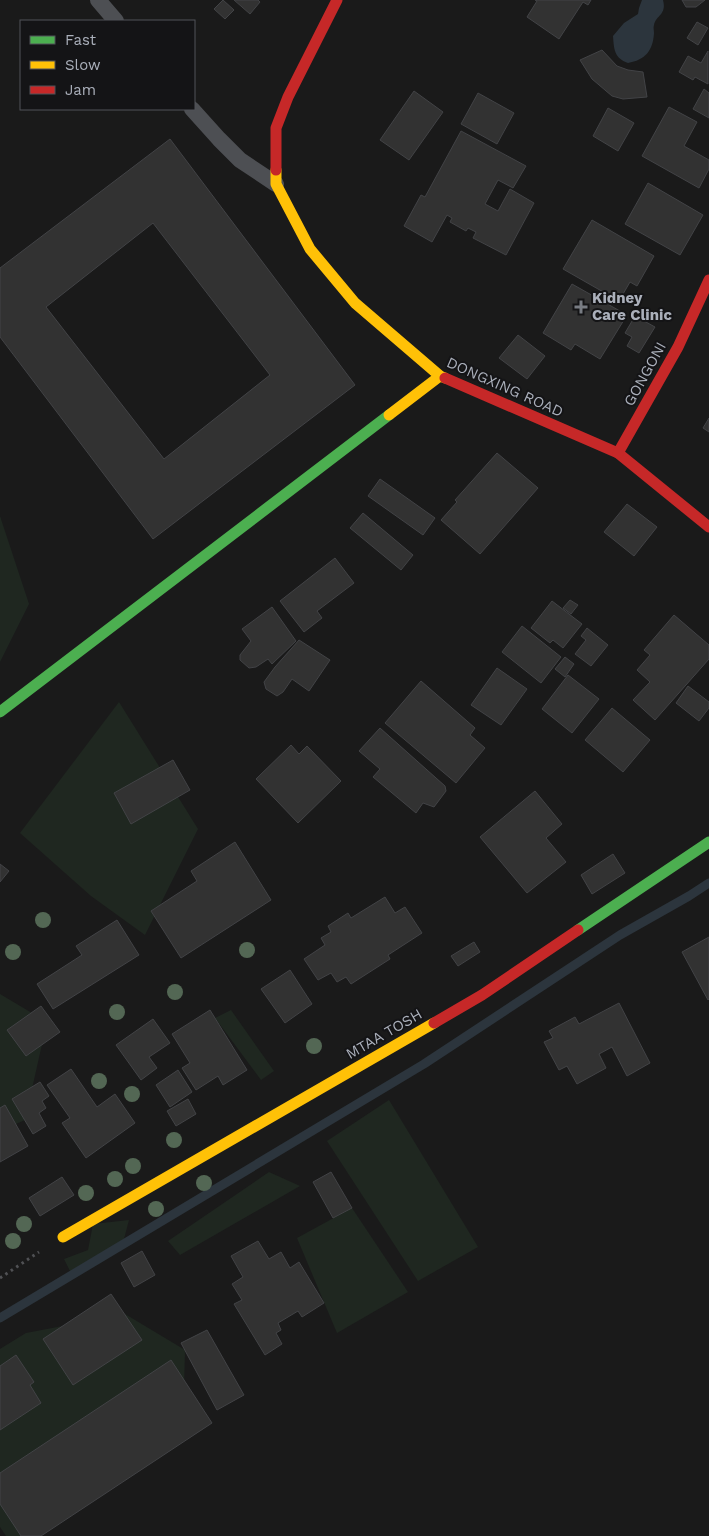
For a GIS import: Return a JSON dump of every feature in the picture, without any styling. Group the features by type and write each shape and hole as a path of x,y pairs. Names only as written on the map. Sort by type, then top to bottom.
{"street":[{"name":"DONGXING ROAD","path":"337,0 288,97 276,128 276,184 310,250 355,303 440,376 618,453 709,528"},
{"name":"GONGONI","path":"618,453 678,347 709,280"},
{"path":"0,712 440,376"},
{"name":"MTAA TOSH","path":"63,1237 482,995 709,842"}],"lane":[{"path":"98,0 115,20"},
{"path":"193,110 240,160 276,184"}],"path":[{"path":"0,1278 63,1237"}],"shaded area":[{"path":"642,0 663,0 664,9 655,22 650,50 639,60 628,63 617,56 614,49 613,36 624,23 638,14"},
{"path":"0,516 29,604 0,662"},
{"path":"119,702 198,829 145,935 91,896 20,833"},
{"path":"0,994 47,1022 25,1120 0,1131"},
{"path":"231,1010 274,1071 261,1080 215,1018"},
{"path":"389,1100 478,1247 418,1281 327,1141"},
{"path":"269,1172 300,1186 180,1255 168,1241"},
{"path":"352,1208 408,1292 337,1333 297,1238"},
{"path":"129,1220 124,1239 72,1275 64,1259 88,1250 93,1224"},
{"path":"125,1314 185,1350 183,1429 21,1536 6,1536 0,1527 0,1349 26,1333"}],"building":[{"path":"223,0 234,10 225,19 214,9"},
{"path":"234,0 258,0 260,2 250,14"},
{"path":"535,0 591,0 588,5 583,2 559,39 527,17 537,1"},
{"path":"682,0 705,0 696,7 686,7"},
{"path":"697,22 708,28 698,45 687,38"},
{"path":"602,50 617,66 643,72 647,97 623,99 612,96 592,79 580,60"},
{"path":"708,51 708,84 695,77 693,80 679,72 688,56 701,63"},
{"path":"704,89 709,93 709,118 693,109"},
{"path":"414,91 443,112 409,160 380,140"},
{"path":"478,93 514,113 497,144 461,124"},
{"path":"669,107 697,122 684,146 709,160 709,169 699,188 642,156"},
{"path":"608,108 634,123 618,151 593,136"},
{"path":"461,131 526,166 513,188 498,180 485,204 498,211 510,189 534,203 506,255 473,238 476,232 468,228 466,231 450,222 452,218 447,215 432,242 404,226 421,195 425,197"},
{"path":"170,139 355,385 153,539 0,337 0,268","holes":["153,223 270,375 164,459 46,307"]},
{"path":"648,183 703,215 680,255 625,224"},
{"path":"592,220 654,256 637,286 630,282 619,301 563,269"},
{"name":"Kidney Care Clinic","path":"572,284 627,315 600,359 575,344 571,350 543,333"},
{"path":"635,316 655,327 639,353 627,346 632,337 625,333"},
{"path":"518,335 545,356 527,379 499,358"},
{"path":"709,418 709,432 703,428"},
{"path":"497,453 538,488 480,554 441,520 457,502 455,500"},
{"path":"380,479 435,518 423,535 368,496"},
{"path":"627,504 657,527 634,556 604,532"},
{"path":"363,513 413,555 401,570 350,528"},
{"path":"335,558 354,583 317,611 322,618 304,632 280,601"},
{"path":"570,600 578,605 571,614 563,608"},
{"path":"552,601 582,624 563,648 553,640 550,643 531,628"},
{"path":"272,607 296,641 272,664 268,659 256,667 249,668 240,660 240,655 251,641 242,629"},
{"path":"674,615 709,645 709,659 655,720 633,700 650,682 637,670 650,655 644,650"},
{"path":"522,626 561,657 541,683 502,652"},
{"path":"587,628 608,645 591,666 575,654 586,640 581,636"},
{"path":"299,640 330,660 309,691 292,679 283,692 277,696 266,689 264,682"},
{"path":"565,657 574,664 565,677 555,669"},
{"path":"497,668 527,689 501,725 471,705"},
{"path":"568,675 599,699 572,733 542,709"},
{"path":"421,681 475,728 470,735 485,748 456,783 385,723"},
{"path":"688,686 709,702 709,708 699,721 676,703"},
{"path":"612,708 650,740 623,772 585,740"},
{"path":"380,728 445,786 446,791 434,807 423,803 416,813 373,777 380,769 359,751"},
{"path":"291,745 299,754 307,746 341,781 298,823 256,779"},
{"path":"173,760 190,790 131,824 114,793"},
{"path":"535,791 562,824 546,838 566,862 527,893 480,837"},
{"path":"235,842 271,900 181,958 151,911 197,881 191,871"},
{"path":"613,854 625,873 592,894 581,875"},
{"path":"0,864 9,871 0,882"},
{"path":"385,897 395,913 405,907 422,933 388,955 390,959 351,984 346,977 337,982 331,973 318,980 304,959 325,945 321,938 331,932 328,926 348,913 351,918"},
{"path":"117,920 139,955 53,1009 37,984 82,955 76,946"},
{"path":"709,937 709,999 708,1000 682,952"},
{"path":"474,942 480,952 458,966 451,956"},
{"path":"290,970 312,1004 285,1023 261,989"},
{"path":"619,1003 650,1063 627,1076 612,1047 599,1054 606,1068 577,1084 567,1066 559,1070 544,1042 553,1038 549,1031 575,1017 579,1024"},
{"path":"41,1006 60,1032 26,1056 7,1030"},
{"path":"210,1010 247,1070 223,1085 218,1076 196,1090 182,1068 190,1063 172,1034"},
{"path":"153,1019 170,1043 149,1057 157,1068 141,1080 116,1045"},
{"path":"71,1069 97,1107 115,1094 135,1123 86,1158 62,1123 70,1118 47,1085"},
{"path":"178,1070 192,1092 170,1107 156,1085"},
{"path":"40,1082 49,1096 42,1101 46,1108 39,1113 46,1126 33,1134 12,1099"},
{"path":"188,1099 196,1114 176,1126 167,1111"},
{"path":"5,1105 28,1146 0,1162 0,1108"},
{"path":"331,1172 352,1208 333,1218 313,1182"},
{"path":"62,1177 74,1195 40,1216 29,1198"},
{"path":"258,1241 269,1259 281,1252 290,1268 299,1262 324,1303 302,1317 298,1311 278,1323 281,1330 276,1333 282,1344 265,1355 234,1304 242,1300 232,1284 243,1277 231,1256"},
{"path":"142,1251 155,1275 134,1287 121,1263"},
{"path":"111,1294 142,1340 73,1385 43,1339"},
{"path":"207,1330 244,1395 217,1410 181,1343"},
{"path":"16,1355 34,1382 30,1385 41,1403 0,1430 0,1366"},
{"path":"171,1360 212,1423 41,1536 21,1536 0,1504 0,1473"}],"waterway":[{"path":"0,1318 424,1064 620,935 709,883"}],"traffic: fast":[{"path":"0,712 389,415"},
{"path":"578,930 709,842"}],"traffic: slow":[{"path":"276,170 276,184 310,249 355,303 440,376 445,378"},
{"path":"389,415 440,376"},
{"path":"63,1237 434,1023"}],"traffic: jam":[{"path":"276,170 276,128 288,97 337,0"},
{"path":"618,453 678,347 709,280"},
{"path":"445,378 618,453 709,527"},
{"path":"434,1023 482,995 578,930"}],"place":[{"name":"Kidney Care Clinic","path":"581,307"}]}
